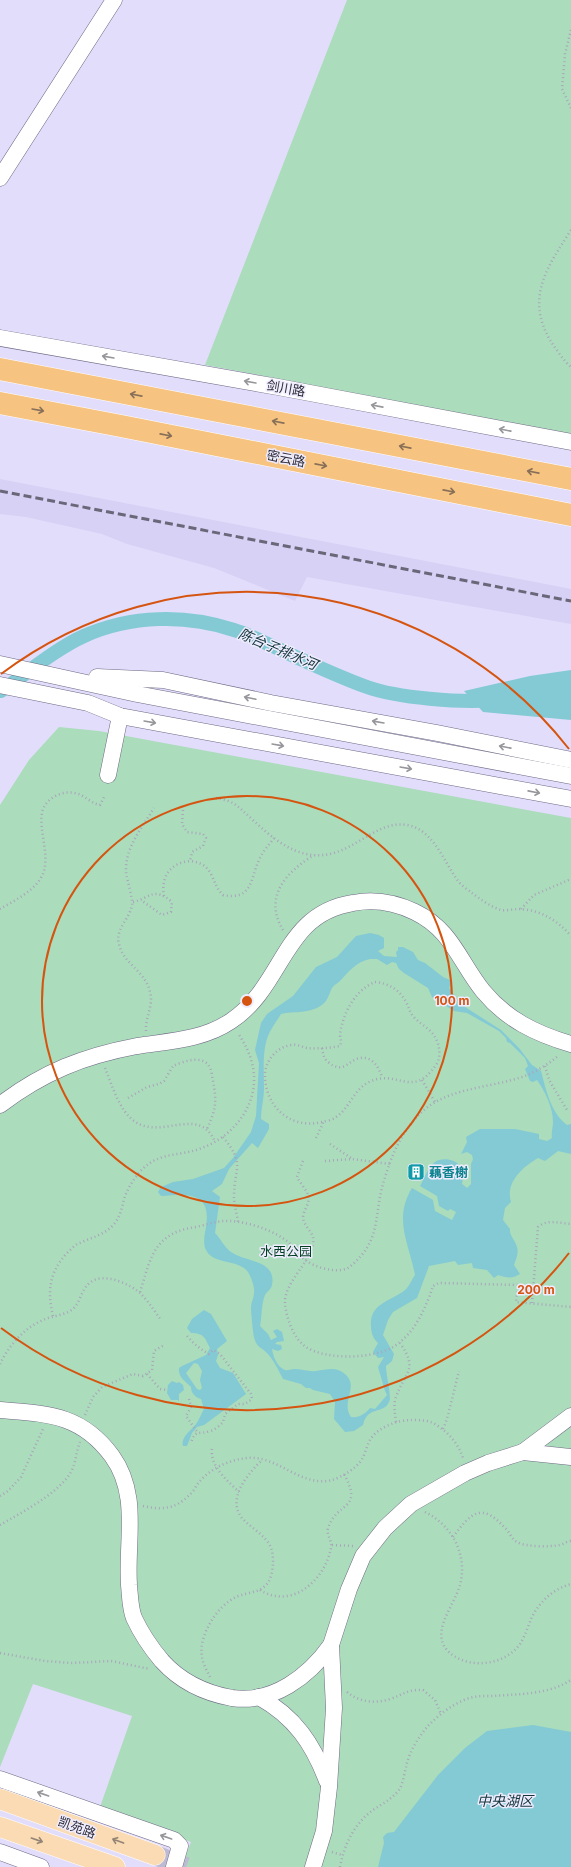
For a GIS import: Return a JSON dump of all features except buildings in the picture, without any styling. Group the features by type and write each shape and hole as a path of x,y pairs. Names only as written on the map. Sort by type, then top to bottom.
{"highway":[{"path":"0,369 571,479"},
{"name":"密云路","path":"0,403 129,427 571,515"}],"main road":[{"name":"凯苑路","path":"0,1799 155,1855"},
{"name":"凯苑路","path":"0,1827 115,1867"}],"street":[{"path":"0,178 114,0"},
{"name":"剑川路","path":"0,338 278,387 571,442"},
{"path":"1,660 70,685 261,724 571,782"},
{"path":"0,677 137,694 571,776"},
{"path":"0,685 70,685 101,678 163,680 271,703 437,733 571,760"},
{"path":"70,685 88,702 120,716 571,799"},
{"path":"108,775 120,716"},
{"path":"0,1105 46,1074 71,1063 98,1055 203,1035 231,1021 263,990 299,932 315,917 330,908 360,902 378,902 404,907 430,921 448,937 482,990 507,1015 566,1049"},
{"path":"0,1410 49,1415 83,1428 95,1436 116,1463 127,1486 130,1501 129,1576 130,1597 134,1617 155,1653 178,1676 197,1688 221,1696 235,1698 259,1698 278,1691 296,1680 319,1660 331,1645"},
{"path":"313,1867 324,1831 329,1786 334,1708 331,1645 355,1572 367,1551 388,1524 410,1504 465,1473 488,1463 523,1452 571,1416"},
{"path":"523,1452 571,1457"},
{"path":"259,1698 275,1706 295,1724 318,1757 329,1786"},
{"path":"0,1779 174,1840 180,1846 174,1867"},
{"path":"0,1852 41,1867"}],"path":[{"path":"571,30 565,54 562,89 571,108"},
{"path":"571,230 548,264 539,297 540,319 545,330 552,343 571,367"},
{"path":"0,908 21,898 44,873 46,858 42,813 46,803 60,793 76,793 94,804 100,805 104,797"},
{"path":"216,798 230,801 242,809 274,838 301,853 314,855 333,854 349,848 381,829 395,825 407,824 422,831 436,846 459,882 472,893 501,910 520,909 536,911 548,916 571,936"},
{"path":"146,1045 146,1028 152,1002 150,992 138,969 124,958 118,943 120,928 131,911 133,902 127,882 126,859 136,836 154,808"},
{"path":"183,810 182,824 187,832 203,834 206,838 203,846 192,852 190,861"},
{"path":"164,896 163,890 169,871 179,863 190,861 203,865 207,869 211,874 215,886 224,895 237,895 248,889 260,858 274,838"},
{"path":"292,942 277,917 277,894 281,885 293,869 314,855"},
{"path":"520,909 534,896 571,879"},
{"path":"133,902 141,900 147,895 154,893 164,896 172,902 172,912 168,915 162,916 141,900"},
{"path":"375,982 384,983 401,994 415,1019 436,1038 439,1047 438,1062 422,1080 416,1082 406,1082 382,1077 369,1082 357,1090 349,1104 336,1118 316,1123 292,1121 280,1112 267,1093 265,1084 265,1070 270,1059 284,1046 294,1044 307,1048 322,1048 340,1046 342,1042 340,1035 345,1016 353,998 365,986 375,982"},
{"path":"53,1316 50,1292 51,1278 63,1257 78,1243 96,1237 114,1224 120,1213 125,1196 138,1174 149,1163 161,1157 194,1151 215,1143 234,1127 248,1109 254,1086 252,1063 247,1047 231,1021"},
{"path":"322,1048 325,1059 331,1065 345,1067 360,1058 367,1059 377,1065 382,1077"},
{"path":"140,1292 152,1256 159,1245 169,1236 183,1229 218,1222 238,1222 284,1238 306,1260 319,1267 334,1270 346,1268 354,1263 371,1242 375,1232 379,1199 396,1148 411,1123 424,1110 435,1102 452,1094 526,1076 545,1066 566,1049"},
{"path":"98,1055 120,1102 132,1120 141,1125 163,1128 190,1123 198,1124 211,1133 215,1143"},
{"path":"128,1098 147,1087 164,1081 173,1066 198,1060 203,1061 210,1068 216,1095 215,1110 207,1129"},
{"path":"545,1066 550,1080 567,1110"},
{"path":"422,1080 435,1102"},
{"path":"316,1138 324,1121"},
{"path":"223,1137 234,1153 238,1163 234,1197 238,1222"},
{"path":"330,1144 352,1159"},
{"path":"325,1161 352,1159 390,1164"},
{"path":"303,1161 297,1177 308,1195 308,1202 303,1213 303,1220 313,1238 306,1260 287,1290 285,1303 292,1328 298,1339 306,1346 330,1355 347,1356 375,1354 394,1347 400,1343 415,1324 424,1308 433,1286 439,1283 518,1284 516,1302 571,1307"},
{"path":"532,1303 538,1227 543,1223 548,1222 571,1224"},
{"path":"0,1364 6,1352 28,1330 40,1321 71,1311 79,1302 87,1286 97,1279 115,1279 140,1292 161,1320"},
{"path":"187,1336 195,1346 209,1354 213,1350 218,1353 251,1394 252,1399 245,1404 238,1404 225,1414 223,1422 211,1431 198,1433 193,1436 191,1443"},
{"path":"396,1422 394,1405 396,1397 410,1368 408,1358 400,1343"},
{"path":"0,1525 37,1502 66,1478 71,1471 93,1397 102,1387 133,1374 143,1376 147,1374 152,1370 154,1351 164,1345"},
{"path":"443,1429 448,1419 459,1371"},
{"path":"147,1374 160,1389 167,1390"},
{"path":"189,1399 191,1406 186,1416 198,1433"},
{"path":"0,1496 8,1491 21,1477 49,1415"},
{"path":"130,1501 142,1506 164,1510 185,1499 201,1480 217,1468 233,1461 248,1458 262,1460 282,1466 303,1478 323,1482 334,1480 360,1463 371,1440 378,1431 399,1420 422,1420 432,1422 443,1429 460,1448 465,1473"},
{"path":"212,1449 211,1457 217,1468 239,1492"},
{"path":"221,1696 209,1676 202,1657 203,1644 210,1622 217,1612 236,1597 257,1592 270,1579 273,1555 268,1542 241,1516 237,1506 239,1492 246,1477 262,1460"},
{"path":"260,1590 275,1596 285,1596 298,1593 315,1581 330,1556 332,1545 328,1536 328,1528 352,1497 351,1488 344,1474"},
{"path":"410,1504 440,1521 453,1537 460,1550 462,1575 457,1594 445,1617 441,1636 448,1650 462,1661 476,1664 486,1663 500,1659 512,1652 520,1645 538,1607 558,1589 571,1584"},
{"path":"453,1537 470,1516 476,1513 490,1515 499,1520 508,1530 512,1538 526,1545 560,1545 571,1540"},
{"path":"332,1545 345,1545 367,1551"},
{"path":"0,1653 45,1662 71,1663 111,1660 178,1676"},
{"path":"340,1867 344,1848 360,1821 394,1796 400,1788 406,1765 418,1738 441,1714 465,1699 478,1696 540,1692 553,1689 571,1680"},
{"path":"333,1682 342,1686 356,1698 366,1701 390,1700 407,1691 423,1690 435,1700 441,1714"}],"shaded area":[{"path":"0,479 571,589 571,624 307,577 295,601 214,568 127,544 102,534 26,517 0,514"}],"green space":[{"path":"347,0 571,0 571,434 205,365"},
{"name":"水西公园","path":"59,727 99,731 571,818 571,1867 181,1867 191,1842 100,1807 132,1716 33,1684 0,1767 0,805 29,760"}],"water":[{"path":"571,670 571,720 483,712 464,691 530,676"},
{"path":"370,933 384,938 384,948 378,951 384,956 397,957 396,952 398,947 403,947 413,952 418,960 425,963 443,977 452,981 449,988 462,1005 501,1030 519,1048 532,1065 541,1071 550,1101 561,1120 567,1125 571,1124 571,1154 558,1151 545,1161 538,1158 521,1171 513,1182 510,1195 511,1202 505,1208 503,1220 510,1229 510,1233 518,1249 514,1265 520,1274 509,1278 498,1275 494,1278 487,1270 473,1268 472,1263 458,1265 455,1261 429,1266 417,1298 393,1312 388,1320 383,1335 394,1354 392,1361 386,1366 390,1396 389,1402 383,1408 368,1415 363,1425 354,1431 345,1432 334,1419 335,1402 330,1394 306,1388 301,1384 283,1379 271,1358 256,1343 251,1314 254,1291 251,1279 248,1272 244,1268 219,1260 208,1254 204,1243 207,1215 205,1207 201,1201 196,1197 188,1195 161,1196 158,1192 161,1187 173,1182 193,1179 224,1168 233,1158 251,1132 256,1116 259,1063 255,1050 261,1023 267,1014 293,996 316,967 337,957 356,936","holes":["370,959 377,959 387,965 392,962 396,963 399,969 404,973 428,988 432,997 454,1011 467,1013 499,1031 506,1038 507,1042 510,1043 525,1058 528,1066 525,1069 530,1081 533,1082 537,1080 548,1100 552,1111 553,1124 552,1138 547,1141 539,1139 539,1134 515,1129 480,1129 466,1137 467,1142 461,1154 467,1152 472,1155 473,1159 471,1164 471,1184 467,1188 462,1184 463,1173 458,1164 452,1160 444,1159 438,1160 433,1164 428,1170 420,1186 437,1196 439,1206 448,1211 450,1209 456,1212 452,1220 435,1211 433,1200 412,1188 406,1199 403,1221 406,1242 415,1275 406,1289 377,1307 371,1318 372,1333 378,1343 373,1352 378,1358 384,1357 378,1367 387,1395 375,1409 370,1408 362,1415 351,1417 348,1411 348,1400 351,1384 345,1374 334,1369 313,1371 294,1369 286,1370 282,1369 274,1358 272,1349 278,1351 282,1349 281,1345 275,1344 277,1342 284,1341 282,1332 277,1329 273,1331 277,1337 271,1340 268,1334 260,1326 264,1299 272,1285 270,1271 259,1263 231,1252 226,1248 215,1233 220,1197 212,1191 222,1184 229,1169 252,1143 258,1148 269,1129 269,1124 261,1119 264,1092 264,1055 268,1036 281,1014 308,1011 318,1007 326,1001 333,986 360,962"]},
{"path":"204,1310 211,1314 227,1341 217,1349 218,1355 216,1361 220,1368 233,1373 246,1394 204,1425 197,1427 192,1433 187,1446 183,1446 183,1439 196,1424 204,1409 201,1399 194,1394 191,1387 184,1381 180,1374 179,1368 206,1355 210,1348 204,1337 199,1334 191,1333 187,1328 192,1319","holes":["194,1363 198,1364 202,1371 200,1380 202,1388 200,1390 197,1389 186,1373"]},
{"path":"172,1381 177,1383 179,1382 183,1385 184,1390 179,1394 179,1402 178,1400 171,1400 167,1393 168,1385"},
{"name":"中央湖区","path":"533,1725 571,1732 571,1867 378,1867 384,1843 383,1837 387,1833 394,1832 438,1775 465,1748 487,1731"}],"waterway":[{"name":"陈台子排水河","path":"1,691 52,654 84,636 121,624 159,619 178,619 216,625 239,632 318,667 380,691 430,699 464,701 493,700"}],"tunnel":[{"path":"155,1855 186,1867"}],"railway":[{"path":"0,491 571,601"}],"place":[{"name":"藕香榭","path":"416,1172"}]}
